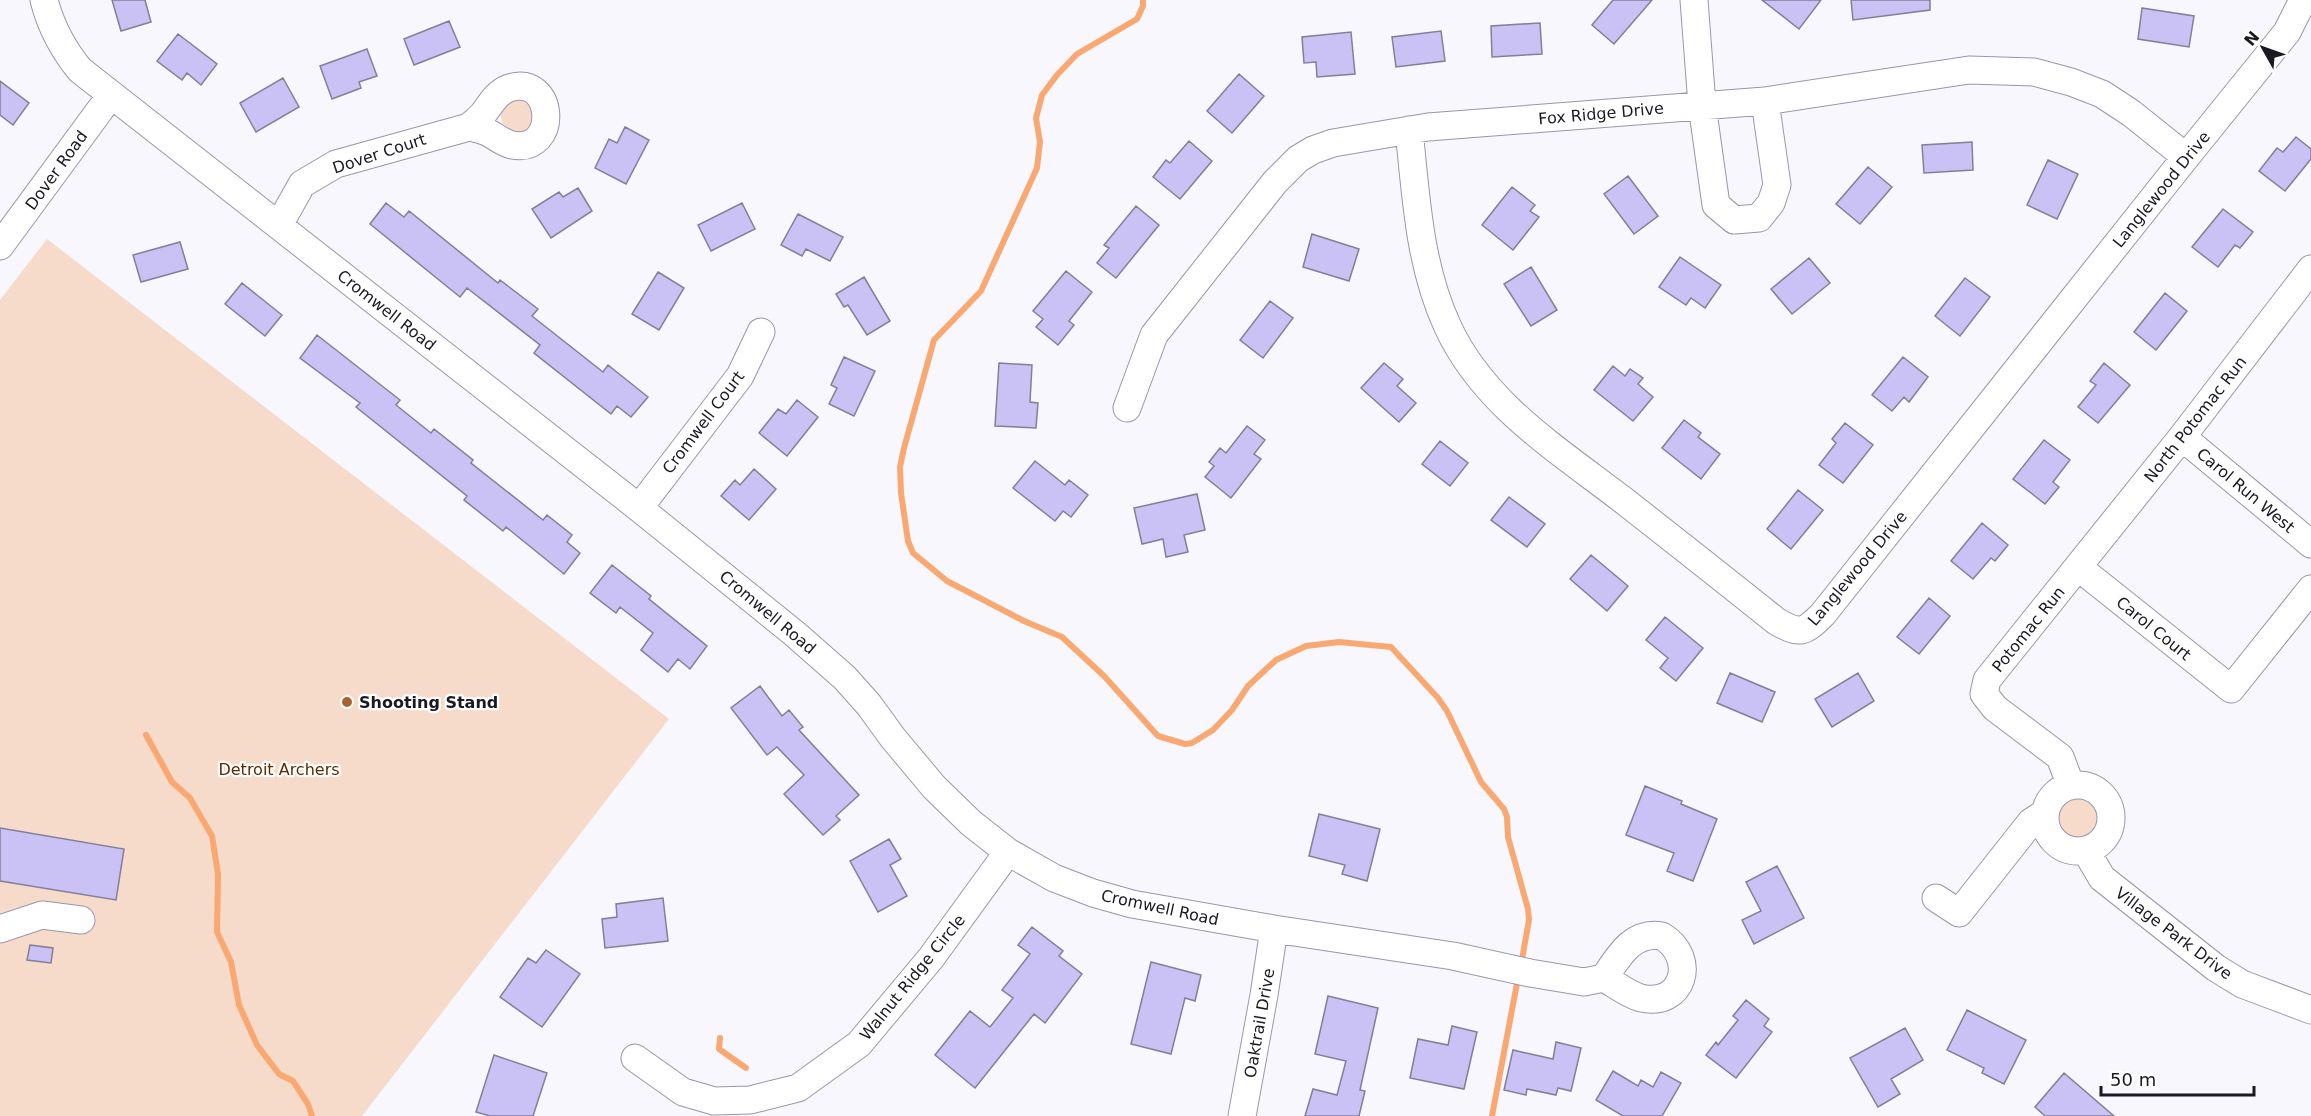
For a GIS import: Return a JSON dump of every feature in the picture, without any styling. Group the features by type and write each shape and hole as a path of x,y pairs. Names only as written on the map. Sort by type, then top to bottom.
{"street":[{"name":"Cromwell Road","path":"44,0 50,23 66,53 80,70 639,508 795,634 845,678 934,787 971,823 1008,852 1054,878 1093,893 1132,904 1274,929 1453,956 1584,982 1604,978"},
{"path":"1694,0 1702,105 1716,205 1734,220 1759,218 1771,203 1777,185 1765,101"},
{"name":"Langlewood Drive","path":"1409,130 1422,246 1433,289 1448,327 1474,369 1513,415 1776,621 1791,630 1799,631 1810,628 1823,614 2287,32 2303,0"},
{"name":"Fox Ridge Drive","path":"1127,408 1154,335 1275,182 1298,159 1333,142 1409,130 1765,101 1970,70 2034,72 2071,82 2102,94 2131,112 2186,157"},
{"name":"Dover Road","path":"0,246 111,95"},
{"name":"Dover Court","path":"279,225 302,184 336,164 365,154 469,127"},
{"name":"North Potomac Run","path":"2078,567 2311,270"},
{"name":"Cromwell Court","path":"639,508 740,376 761,332"},
{"name":"Carol Run West","path":"2181,436 2311,544"},
{"name":"Carol Court","path":"2078,567 2231,689 2311,589"},
{"name":"Potomac Run","path":"2071,786 2060,757 1995,708 1984,694 1987,680 2078,567"},
{"path":"2084,785 2097,790 2106,799 2111,811 2111,824 2107,836 2098,846 2086,851 2073,851 2056,842 2051,838 2046,826 2045,813 2050,800 2059,791 2071,786 2084,785"},
{"path":"1936,898 1959,913 2031,822 2045,813"},
{"name":"Village Park Drive","path":"2086,851 2102,878 2216,968 2242,984 2311,1010"},
{"name":"Walnut Ridge Circle","path":"635,1058 683,1092 714,1101 750,1100 798,1088 858,1044 930,958 1008,852"},
{"path":"0,929 42,915 81,920"},
{"name":"Oaktrail Drive","path":"1242,1116 1274,929"}],"green space":[{"path":"517,100 529,104 533,116 529,128 517,132 505,128 501,116 505,104"},
{"name":"Detroit Archers","path":"47,239 669,719 362,1116 0,1116 0,300"},
{"path":"2074,794 2084,794 2099,804 2103,818 2102,827 2093,838 2084,842 2074,842 2059,832 2055,823 2055,813 2065,798"}],"building":[{"path":"112,0 145,0 151,22 121,31"},
{"path":"1613,0 1652,0 1614,44 1592,25"},
{"path":"1762,0 1821,0 1799,29"},
{"path":"1851,0 1930,0 1930,10 1853,20"},
{"path":"2142,8 2194,16 2189,47 2138,39"},
{"path":"449,21 460,47 414,65 404,39"},
{"path":"1540,23 1542,54 1492,57 1491,26"},
{"path":"1441,31 1445,61 1396,67 1392,37"},
{"path":"1351,32 1355,74 1317,77 1316,62 1304,63 1302,37"},
{"path":"178,34 217,64 201,85 187,73 182,80 157,61"},
{"path":"367,49 377,76 359,82 361,88 332,99 320,66"},
{"path":"1239,74 1264,96 1232,133 1207,111"},
{"path":"283,78 299,107 256,132 240,103"},
{"path":"0,81 29,103 13,125 0,115"},
{"path":"625,127 649,140 626,184 595,168 609,139 617,143"},
{"path":"2296,137 2311,149 2311,159 2285,191 2259,171 2277,148 2283,152"},
{"path":"1189,141 1212,161 1180,199 1153,177 1166,160 1170,163"},
{"path":"1972,142 1973,170 1924,173 1922,145"},
{"path":"2048,160 2078,174 2057,219 2027,205"},
{"path":"1868,167 1892,187 1860,224 1836,204"},
{"path":"1628,176 1658,216 1634,234 1604,194"},
{"path":"1512,187 1535,205 1530,211 1539,217 1513,250 1482,225"},
{"path":"578,188 592,211 551,238 532,209 559,192 563,197"},
{"path":"386,203 404,217 409,211 498,283 500,280 538,309 532,316 603,372 608,365 648,397 631,417 617,406 611,414 534,353 540,345 467,288 460,297 370,224"},
{"path":"742,203 755,229 711,251 698,225"},
{"path":"1136,206 1159,225 1116,278 1097,263 1109,248 1104,245"},
{"path":"2223,209 2253,232 2240,248 2235,245 2218,267 2192,247"},
{"path":"798,214 843,237 830,261 806,249 802,256 781,245"},
{"path":"1312,234 1359,249 1349,281 1303,267"},
{"path":"180,242 188,269 141,282 133,255"},
{"path":"1680,257 1721,285 1705,308 1691,298 1686,305 1659,287"},
{"path":"1809,258 1830,283 1792,314 1771,289"},
{"path":"1531,267 1557,310 1531,326 1504,284"},
{"path":"1066,271 1092,292 1069,321 1074,325 1058,345 1036,327 1043,319 1033,311"},
{"path":"658,272 684,288 659,330 632,314"},
{"path":"864,277 890,321 867,335 848,305 844,307 836,294"},
{"path":"1965,278 1990,297 1960,336 1935,316"},
{"path":"242,283 282,315 265,336 225,304"},
{"path":"2165,293 2187,311 2156,350 2134,332"},
{"path":"1270,301 1293,318 1263,358 1240,340"},
{"path":"317,335 400,400 396,405 431,433 434,429 473,460 471,463 543,520 547,515 572,535 567,542 580,553 564,574 506,527 503,531 464,500 467,496 356,407 360,403 300,358"},
{"path":"844,357 875,371 854,416 829,404 837,388 831,385"},
{"path":"1903,357 1928,377 1909,402 1904,397 1892,411 1872,395"},
{"path":"999,363 1032,365 1030,402 1038,403 1036,428 995,426"},
{"path":"1384,363 1403,379 1397,386 1416,403 1399,422 1361,388"},
{"path":"2104,363 2130,385 2098,423 2078,407 2096,385 2090,381"},
{"path":"1613,366 1625,376 1630,369 1643,378 1638,384 1653,397 1633,421 1594,390"},
{"path":"797,400 818,417 787,456 759,433 778,409 786,414"},
{"path":"1684,420 1701,433 1698,437 1720,454 1701,479 1662,448"},
{"path":"1845,423 1873,445 1843,483 1819,465 1836,443 1832,439"},
{"path":"1247,426 1265,440 1254,454 1261,459 1231,498 1205,477 1214,466 1209,462 1220,448 1226,453"},
{"path":"2044,440 2070,460 2053,482 2059,487 2045,504 2013,479"},
{"path":"1440,441 1468,463 1450,486 1422,464"},
{"path":"1035,461 1065,485 1069,480 1088,495 1071,517 1063,511 1055,521 1013,488"},
{"path":"754,469 776,489 749,520 721,496 735,480 740,485"},
{"path":"1798,490 1823,510 1791,549 1767,529"},
{"path":"1197,494 1205,530 1184,535 1188,552 1166,557 1163,539 1142,544 1134,508"},
{"path":"1509,497 1545,524 1527,547 1491,520"},
{"path":"1982,523 2008,545 1995,561 1991,558 1973,579 1951,561"},
{"path":"1591,555 1628,586 1607,611 1570,579"},
{"path":"612,565 651,596 649,599 707,646 690,669 678,659 668,672 641,650 653,633 620,607 616,613 590,593"},
{"path":"1929,598 1950,616 1919,654 1897,637"},
{"path":"1665,617 1703,648 1676,681 1660,668 1668,658 1646,640"},
{"path":"1730,673 1775,692 1762,722 1717,703"},
{"path":"1858,673 1874,701 1832,727 1815,699"},
{"path":"760,686 782,716 789,710 803,727 799,730 859,795 836,816 840,820 823,835 784,794 804,775 777,747 767,755 731,708"},
{"path":"1645,786 1717,819 1693,881 1667,871 1674,853 1626,835"},
{"path":"1319,814 1380,829 1367,881 1342,874 1345,865 1309,856"},
{"path":"0,828 124,849 116,900 0,881"},
{"path":"889,839 901,859 890,865 907,896 878,912 850,861"},
{"path":"1777,866 1804,918 1754,944 1742,920 1761,911 1746,882"},
{"path":"663,898 668,941 605,948 602,919 617,917 616,904"},
{"path":"1032,927 1063,951 1059,956 1082,974 1045,1023 1034,1014 975,1088 935,1055 970,1011 990,1027 1013,998 1002,990 1030,954 1018,945"},
{"path":"30,945 53,948 51,963 27,960"},
{"path":"546,950 580,974 542,1027 500,997 528,958 536,963"},
{"path":"1151,962 1201,975 1195,1001 1185,998 1171,1054 1131,1044"},
{"path":"1328,996 1378,1008 1360,1090 1365,1091 1359,1116 1305,1116 1313,1089 1337,1095 1346,1061 1315,1054"},
{"path":"1746,1000 1769,1019 1764,1026 1772,1032 1736,1078 1706,1055 1716,1042 1718,1045 1738,1020 1733,1016"},
{"path":"1967,1010 2026,1040 2004,1084 1982,1073 1984,1068 1947,1050"},
{"path":"1452,1026 1477,1032 1464,1089 1410,1078 1418,1039 1448,1045"},
{"path":"1905,1028 1923,1060 1891,1079 1900,1094 1878,1107 1850,1058"},
{"path":"1556,1042 1581,1048 1571,1091 1558,1088 1556,1095 1527,1089 1526,1095 1504,1090 1513,1050 1553,1059"},
{"path":"494,1055 547,1073 533,1116 490,1116 476,1112"},
{"path":"1613,1071 1638,1086 1641,1080 1653,1087 1661,1072 1681,1083 1662,1116 1623,1116 1596,1100"},
{"path":"2064,1073 2114,1116 2045,1116 2035,1107"}],"waterway":[{"path":"1143,0 1143,6 1137,19 1077,54 1042,95 1036,118 1040,142 1037,168 981,291 934,340 900,467 901,493 908,541 913,553 947,581 1024,621 1062,637 1104,676 1158,736 1185,744 1192,743 1213,730 1232,710 1248,686 1276,660 1306,646 1339,642 1391,647 1438,698 1447,711 1481,782 1504,809 1507,817 1508,837 1528,909 1529,920 1521,965"},
{"path":"146,735 172,782 190,798 212,836 218,874 217,932 231,962 239,1005 257,1045 279,1074 293,1081 308,1104 312,1116"},
{"path":"1492,1116 1518,978"},
{"path":"720,1038 719,1049 746,1068"}],"place":[{"name":"Shooting Stand","path":"347,702"}]}
